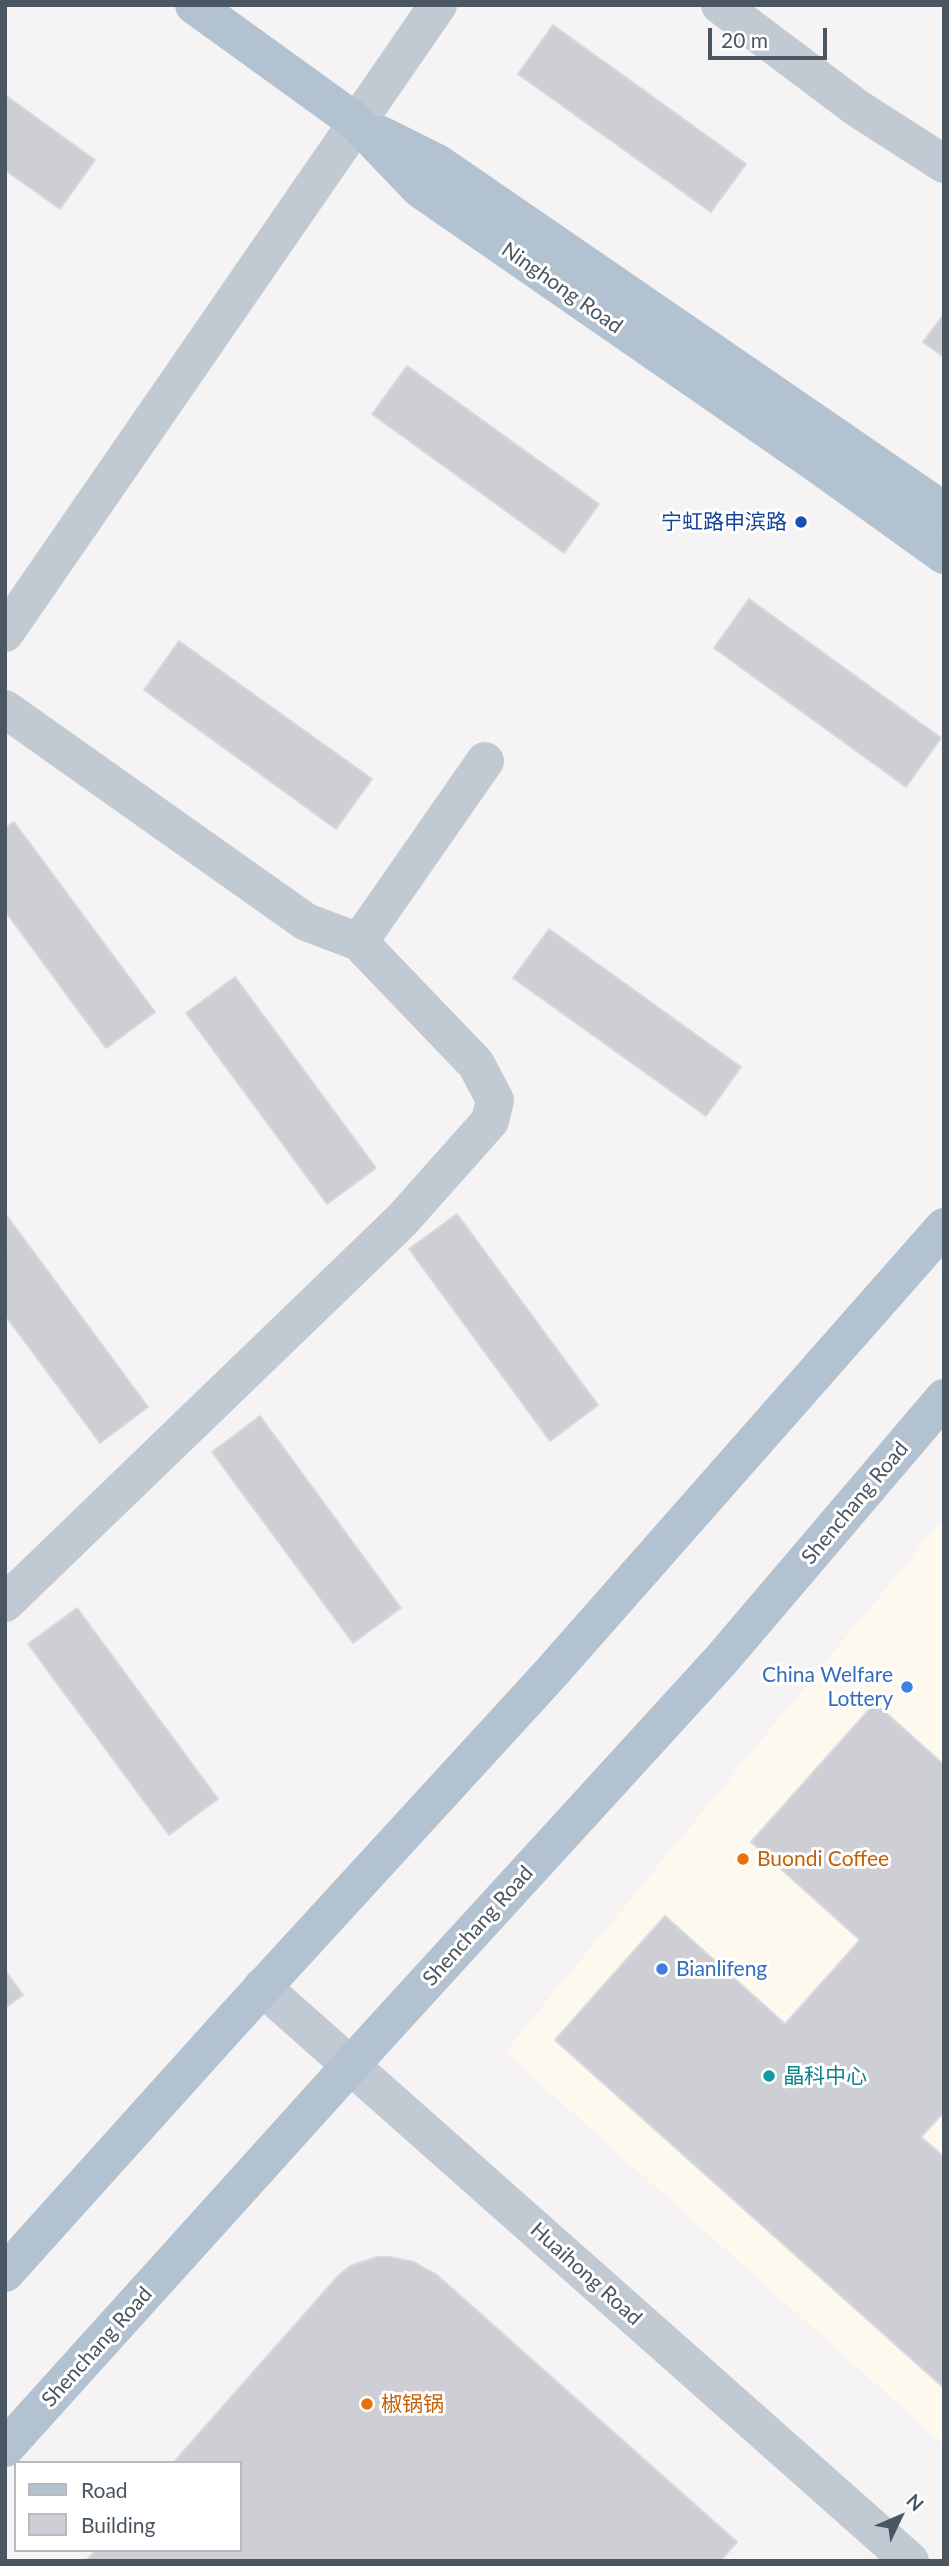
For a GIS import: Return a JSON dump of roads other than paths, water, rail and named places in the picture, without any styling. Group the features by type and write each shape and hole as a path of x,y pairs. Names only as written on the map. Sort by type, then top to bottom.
{"main road":[{"name":"Ninghong Road","path":"194,5 356,122 420,189 944,555"},
{"path":"356,122 437,163 944,511"},
{"path":"5,2273 551,1672 944,1227"},
{"name":"Shenchang Road","path":"5,2448 722,1659 944,1398"}],"street":[{"path":"5,633 438,5"},
{"path":"720,5 857,108 944,164"},
{"path":"5,709 306,922 359,942 476,1064 495,1100 490,1121 402,1220 5,1603"},
{"path":"359,942 485,761"},
{"name":"Huaihong Road","path":"262,1987 910,2561"}],"place":[{"name":"宁虹路申滨路","path":"801,522"},
{"name":"China Welfare Lottery","path":"907,1687"},
{"name":"Buondi Coffee","path":"743,1859"},
{"name":"Bianlifeng","path":"662,1969"},
{"name":"晶科中心","path":"769,2076"},
{"name":"椒锅锅","path":"367,2404"}]}
